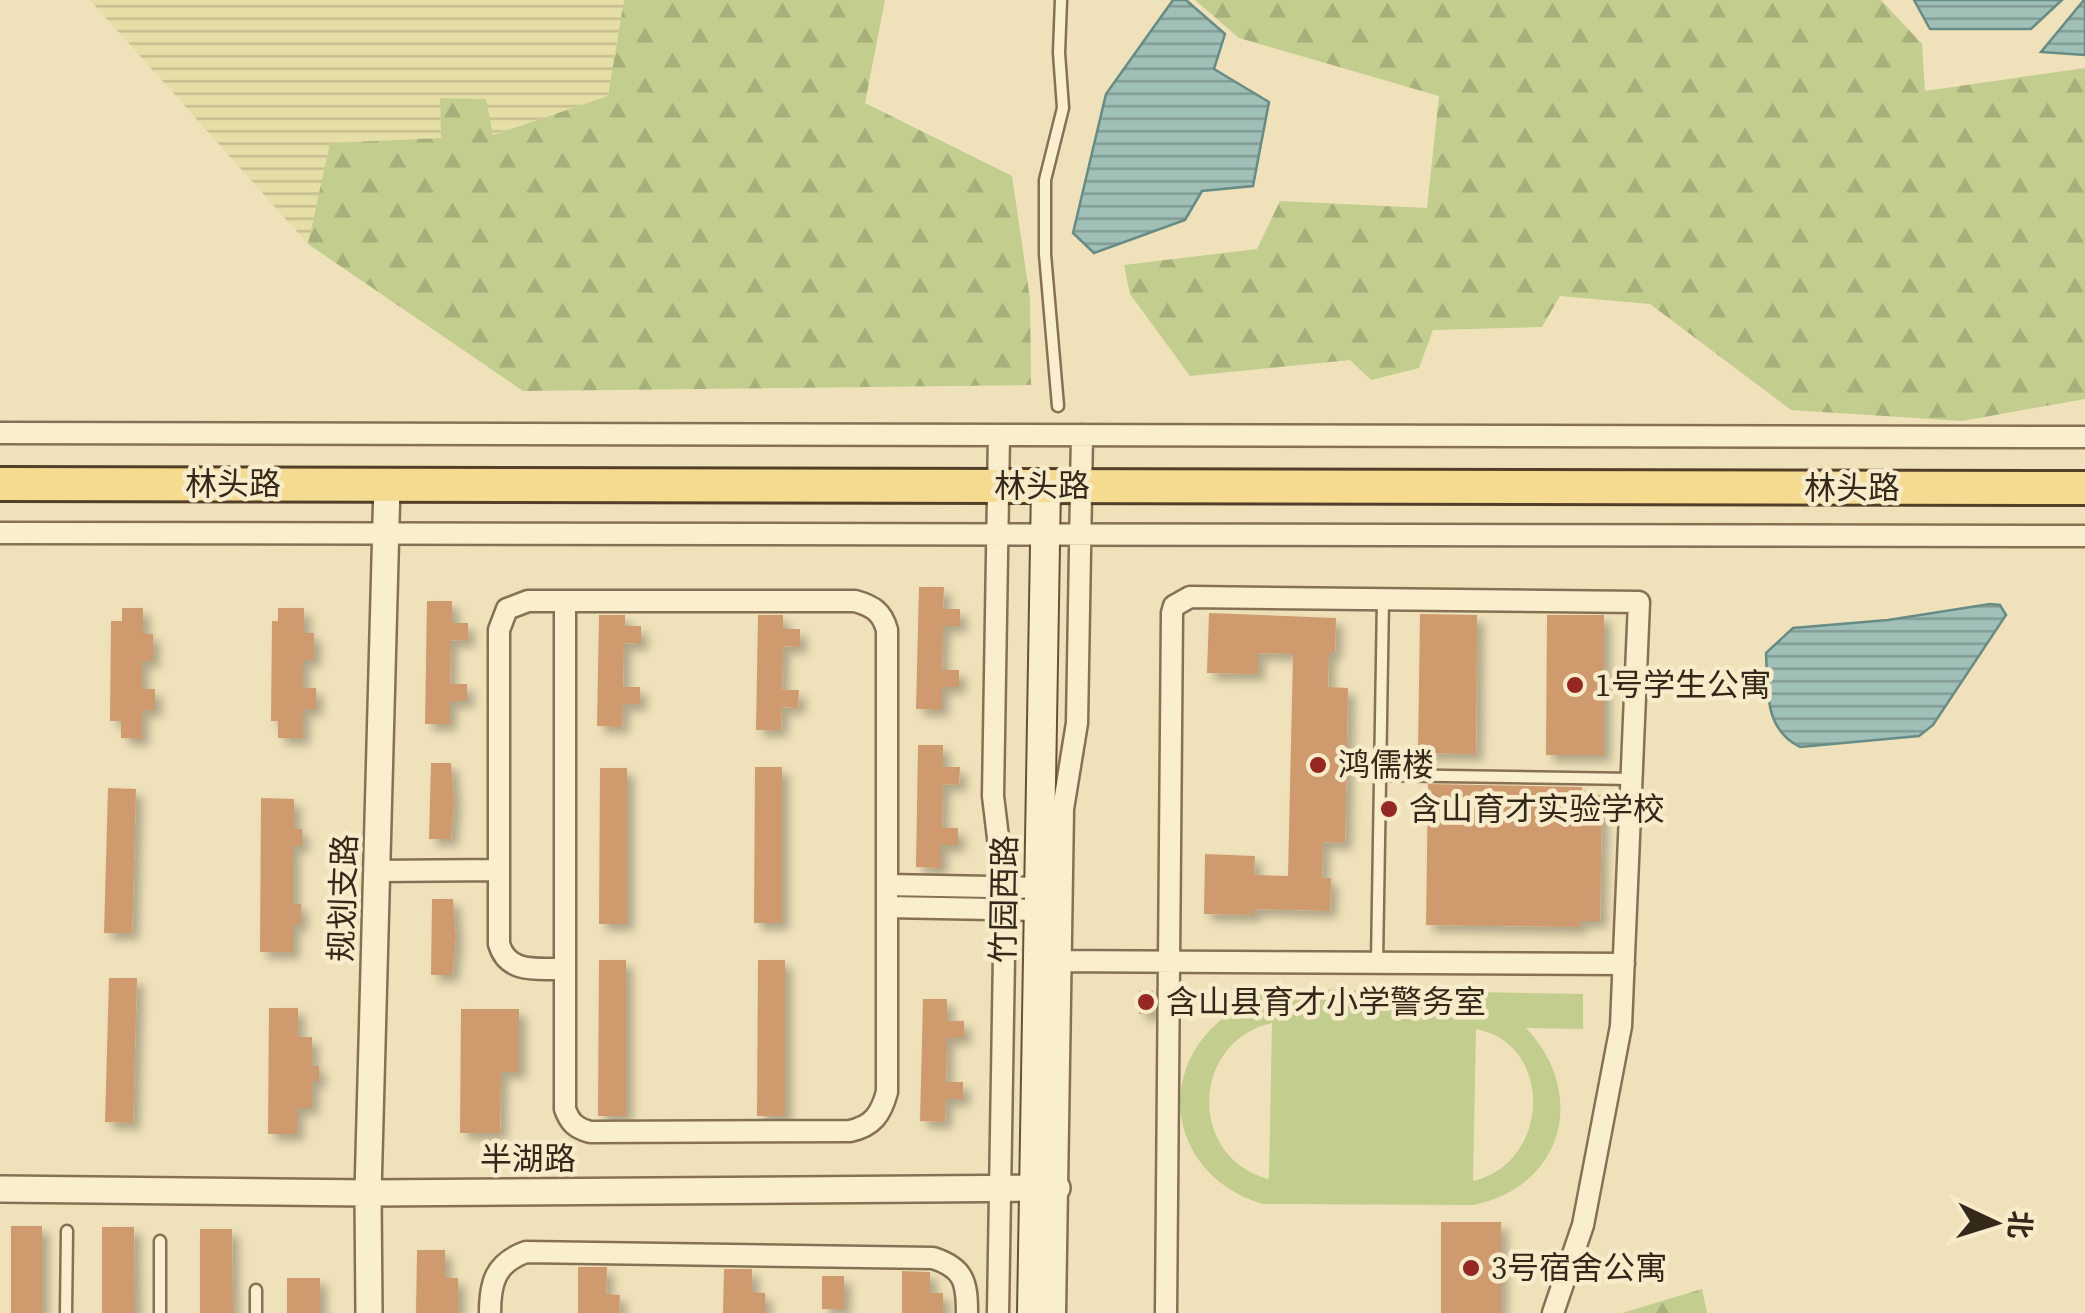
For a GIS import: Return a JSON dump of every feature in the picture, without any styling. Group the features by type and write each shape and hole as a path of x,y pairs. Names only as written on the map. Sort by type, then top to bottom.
{"main road":[{"name":"林头路","path":"0,484 2085,488"},
{"name":"竹园西路","path":"1032,1313 1046,1188 1038,961 1046,486"}],"street":[{"path":"0,433 2085,437"},
{"path":"998,1313 1004,898 993,796 999,435"},
{"path":"1055,1313 1046,1188 1062,809 1077,722 1082,435"},
{"name":"规划支路","path":"369,1313 368,1193 387,484"},
{"path":"0,533 2085,536"},
{"path":"1166,1313 1174,606 1190,597 1639,602 1622,1026 1586,1207 1554,1313"},
{"path":"565,601 565,969 565,1109 569,1121 590,1132 850,1130 864,1128 876,1118 887,1092 887,630 876,609 855,601 565,601 516,603 507,610 501,620 499,944 502,955 520,968 565,969"},
{"path":"376,871 499,870"},
{"path":"887,896 1039,899"},
{"path":"1038,961 1624,964"},
{"name":"半湖路","path":"0,1189 368,1193 1046,1188"},
{"path":"490,1313 490,1288 497,1270 510,1257 526,1252 933,1258 950,1264 962,1277 967,1313"}],"lane":[{"path":"1058,406 1045,254 1045,180 1063,108 1061,0"},
{"path":"1378,962 1383,599"},
{"path":"1380,775 1632,778"},
{"path":"66,1313 67,1231"},
{"path":"160,1241 160,1313"},
{"path":"256,1290 256,1313"}],"shaded area":[{"path":"90,0 624,0 608,96 492,135 440,99 441,138 330,143 308,244"}],"green space":[{"path":"624,0 885,0 865,103 1012,176 1030,299 1031,385 523,391 308,244 330,143 441,138 440,98 486,99 493,135 608,96"},
{"path":"1195,0 1881,0 1922,44 1925,91 2085,68 2085,399 1962,421 1791,410 1650,304 1560,296 1542,327 1433,330 1419,368 1371,380 1350,360 1190,376 1130,294 1124,265 1257,249 1280,201 1427,208 1439,96 1239,38"},
{"path":"1237,988 1583,994 1583,1029 1526,1028 1545,1054 1557,1081 1557,1134 1546,1158 1528,1179 1504,1195 1473,1205 1263,1204 1231,1190 1206,1169 1190,1144 1181,1116 1181,1087 1190,1058 1209,1032 1236,1009","holes":["1272,1023 1269,1178 1268,1179 1242,1167 1223,1148 1212,1125 1209,1100 1214,1074 1226,1052 1245,1034","1476,1029 1502,1039 1520,1057 1530,1079 1533,1104 1529,1129 1517,1152 1498,1170 1473,1181"]},
{"path":"1702,1289 1707,1313 1622,1313"}],"water":[{"path":"1173,0 1186,0 1225,34 1214,69 1269,102 1253,186 1202,191 1185,220 1094,253 1073,233 1106,94"},
{"path":"1914,0 2062,0 2031,29 1930,29"},
{"path":"2084,0 2085,55 2041,52"},
{"path":"2000,605 2006,615 1933,725 1919,736 1800,747 1779,730 1770,706 1766,653 1793,628 1888,620"}],"building":[{"path":"919,587 944,587 943,609 960,609 960,626 943,626 942,670 959,670 959,687 942,687 942,710 916,709"},
{"path":"427,601 452,601 452,623 468,623 468,641 451,640 450,684 467,684 467,701 450,701 450,724 425,724"},
{"path":"122,608 143,608 143,634 153,634 153,661 142,661 142,689 155,689 155,710 142,710 142,739 121,738 121,721 110,721 111,621 122,621"},
{"path":"278,608 304,608 304,633 314,633 314,660 303,660 303,688 316,688 316,709 303,709 303,738 278,738 278,721 271,721 272,621 278,621"},
{"name":"鸿儒楼","path":"1209,613 1336,618 1328,687 1348,688 1345,843 1323,842 1322,878 1331,878 1330,911 1254,909 1254,915 1204,914 1205,854 1255,856 1254,875 1288,876 1293,654 1258,653 1258,674 1207,673"},
{"path":"1420,614 1477,615 1476,754 1418,753"},
{"path":"599,615 625,615 625,626 641,626 641,644 624,643 623,687 640,687 640,704 623,704 622,727 597,726"},
{"path":"758,615 783,615 783,629 800,629 800,647 783,646 782,690 799,690 798,708 782,707 781,730 756,730"},
{"name":"1号学生公寓","path":"1547,615 1604,615 1604,755 1546,755"},
{"path":"918,745 943,745 943,767 960,767 959,785 943,784 942,828 958,828 958,845 941,845 941,868 916,867"},
{"path":"431,763 451,763 451,839 429,839"},
{"path":"755,767 782,767 782,923 754,923"},
{"path":"600,768 627,768 627,924 599,924"},
{"path":"1428,784 1582,787 1582,795 1602,795 1600,921 1580,921 1580,927 1426,925"},
{"path":"108,788 136,789 132,933 104,933"},
{"path":"261,798 294,799 294,829 302,829 302,846 293,846 293,904 301,904 301,924 293,924 293,952 260,952"},
{"path":"432,899 453,899 456,938 452,975 431,975"},
{"path":"599,960 626,960 626,1116 598,1116"},
{"path":"758,960 785,960 785,1116 757,1116"},
{"path":"109,978 137,978 133,1123 105,1122"},
{"name":"含山县育才小学警务室","path":"1139,991 1153,991 1153,1014 1139,1014"},
{"path":"923,999 947,999 947,1021 964,1021 964,1038 947,1038 946,1082 963,1082 963,1099 946,1099 945,1122 920,1121"},
{"path":"269,1008 298,1008 298,1037 312,1037 312,1066 319,1066 319,1081 312,1081 312,1108 297,1108 297,1134 268,1134"},
{"path":"461,1009 519,1009 519,1072 501,1072 500,1133 460,1133"},
{"name":"3号宿舍公寓","path":"1441,1222 1501,1222 1501,1313 1441,1313"},
{"path":"11,1226 42,1226 42,1313 11,1313"},
{"path":"102,1227 134,1227 135,1313 102,1313"},
{"path":"200,1229 232,1229 233,1313 200,1313"},
{"path":"417,1250 445,1250 445,1278 458,1278 458,1313 416,1313"},
{"path":"578,1267 607,1267 606,1294 620,1295 619,1313 578,1313"},
{"path":"724,1269 752,1269 752,1292 765,1293 765,1313 723,1313"},
{"path":"902,1271 930,1272 930,1293 943,1293 943,1313 902,1313"},
{"path":"822,1276 844,1276 844,1309 822,1309"},
{"path":"287,1278 320,1278 320,1313 287,1313"}],"place":[{"name":"1号学生公寓","path":"1575,685"},
{"name":"鸿儒楼","path":"1318,765"},
{"name":"含山育才实验学校","path":"1389,809"},
{"name":"含山县育才小学警务室","path":"1146,1002"},
{"name":"3号宿舍公寓","path":"1471,1268"}]}
